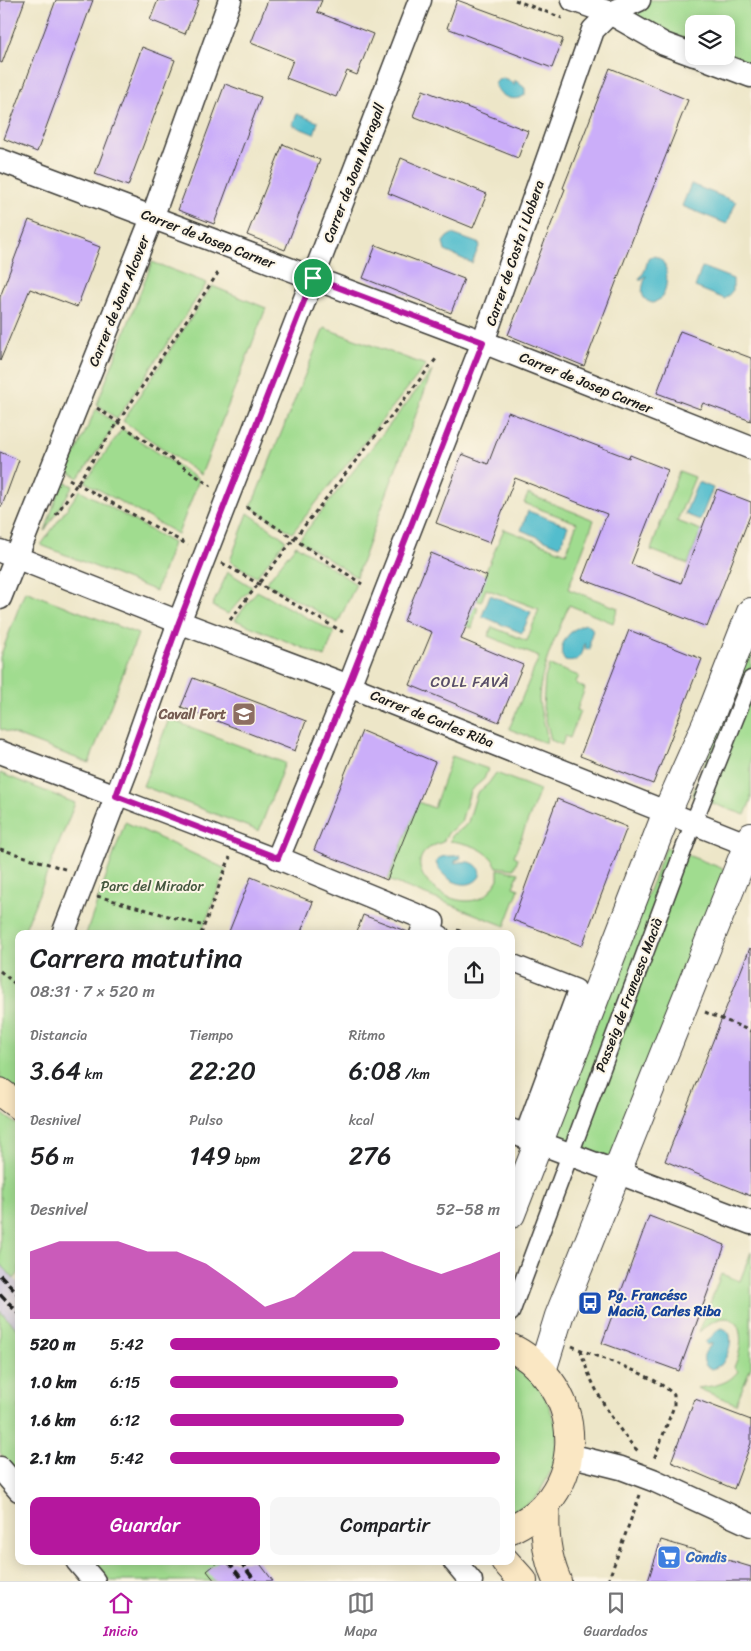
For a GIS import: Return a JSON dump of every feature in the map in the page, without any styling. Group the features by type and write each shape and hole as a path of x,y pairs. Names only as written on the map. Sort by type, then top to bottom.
{"main road":[{"path":"0,1092 15,1103"},
{"path":"515,1350 524,1354 542,1371 556,1389 564,1409 570,1434 566,1469 546,1504 515,1527"},
{"path":"546,1504 545,1544 556,1581"},
{"path":"509,1565 523,1581"}],"street":[{"name":"Carrer de Joan Alcover","path":"0,598 8,554 152,218 230,0"},
{"name":"Carrer de Joan Maragall","path":"65,930 116,796 179,622 420,0"},
{"path":"573,0 610,13 664,44 685,51"},
{"path":"610,13 639,0"},
{"name":"Carrer de Costa i Llobera","path":"278,858 348,686 483,342 593,30 610,13"},
{"path":"722,65 751,76"},
{"name":"Carrer de Josep Carner","path":"0,160 483,342 751,448"},
{"name":"Carrer de Carles Riba","path":"8,554 179,622 348,686 693,824 750,843"},
{"path":"515,1204 667,812 713,708 751,612"},
{"name":"Passeig de Francesc Macià","path":"515,1302 693,824 751,678"},
{"path":"0,752 278,858 431,930"},
{"path":"542,1371 552,1337 750,843"},
{"path":"515,964 577,988 524,1132 515,1129"},
{"path":"515,1133 751,1223"},
{"path":"569,1455 621,1468 649,1471 751,1525"},
{"path":"0,1468 15,1485"},
{"path":"80,1565 94,1581"},
{"path":"457,1565 471,1581"}],"path":[{"path":"52,521 218,273"},
{"path":"225,626 436,359"},
{"path":"95,406 212,486"},
{"path":"66,477 188,546"},
{"path":"239,502 362,584"},
{"path":"216,560 343,632"},
{"path":"202,930 235,841"},
{"path":"0,849 83,883 204,926"},
{"path":"0,971 15,984"},
{"path":"685,1004 751,1031"},
{"path":"552,1337 635,1371 667,1388 674,1395 674,1406 608,1581"},
{"path":"581,1350 583,1362 614,1423 636,1450 649,1471"}],"shaded area":[{"path":"0,1263 15,1280 15,1327 0,1311"}],"green space":[{"path":"639,0 751,0 751,71 735,61 735,15 685,15 685,43 610,13"},
{"path":"152,262 207,283 117,419 97,404"},
{"path":"212,286 266,308 201,475 123,421"},
{"path":"324,328 426,365 292,533 251,507"},
{"path":"432,371 356,577 299,540"},
{"path":"96,409 116,424 79,478 67,471"},
{"path":"122,429 199,480 178,534 85,482"},
{"path":"679,471 695,477 677,521 701,530 688,564 651,550"},
{"path":"62,481 73,486 45,531"},
{"path":"80,490 173,543 156,591 41,545"},
{"path":"528,494 594,520 568,589 618,608 613,623 569,605 550,650 540,686 539,704 547,738 546,743 509,729 539,657 488,636 492,627 527,641 539,609 486,589 481,602 474,599 504,529 566,553 577,523 524,503"},
{"path":"248,513 286,540 256,577 230,561"},
{"path":"296,545 356,584 338,623 266,583"},
{"path":"228,572 252,587 228,614 212,606"},
{"path":"25,591 138,634 89,763 0,729 0,657"},
{"path":"257,591 334,632 325,657 235,620"},
{"path":"472,605 478,607 472,628 464,625"},
{"path":"751,643 751,800 745,815 692,796"},
{"path":"549,665 579,676 576,682 577,685 585,688 577,710 580,711 570,738 565,736 562,745 551,740 543,708 545,678"},
{"path":"169,719 285,763 259,831 143,786"},
{"path":"452,756 488,769 484,779 470,791 461,822 448,833 443,842 427,850 420,861 422,873 430,884 442,894 457,900 472,901 490,892 498,879 498,869 519,873 513,887 519,889 505,926 388,880 418,802 434,808"},
{"path":"0,773 75,803 25,930 15,930 15,1103 0,1092"},
{"path":"496,773 540,790 514,856 518,858 514,869 497,867 483,851 464,843 450,841 453,834 463,828 468,822 477,793 488,784"},
{"name":"Parc del Mirador","path":"125,822 226,869 203,930 87,930"},
{"path":"666,847 724,869 614,1159 552,1137"},
{"path":"0,1112 15,1123 14,1279 0,1263"},
{"path":"751,1252 751,1367 736,1404 697,1388 725,1382 738,1371 734,1367 739,1354 740,1342 740,1332 736,1324 731,1319 722,1318 712,1322 699,1332 721,1274 740,1281"},
{"path":"0,1311 15,1327 15,1470 0,1453"},
{"path":"515,1368 531,1378 543,1392 557,1426 555,1463 537,1497 515,1513"},
{"path":"96,1565 223,1565 235,1581 110,1581"}],"water":[{"path":"503,78 509,80 514,85 514,81 516,81 525,88 525,95 512,98 503,95 495,84"},
{"path":"297,114 318,122 314,134 292,125"},
{"path":"691,184 736,202 727,224 682,206"},
{"path":"452,234 480,244 472,263 445,251 443,242"},
{"path":"654,256 659,258 666,268 667,280 662,298 653,303 643,296 642,292 646,276 639,280 645,270 648,259"},
{"path":"702,267 733,279 733,290 725,299 695,287"},
{"path":"698,482 713,488 700,520 685,514"},
{"path":"528,511 568,526 560,546 521,530"},
{"path":"490,595 531,612 522,633 482,616"},
{"path":"586,624 593,630 590,639 590,650 586,649 585,643 579,658 569,662 565,661 562,656 562,650 566,638 575,629"},
{"path":"460,855 461,858 455,861 455,863 472,863 480,871 480,876 469,884 462,884 449,879 443,874 436,862 438,859 446,856"},
{"path":"722,1328 730,1334 729,1350 721,1365 712,1369 706,1366 704,1356 713,1343 707,1345 705,1342 717,1330"}],"building":[{"path":"0,0 25,0 2,63 0,62"},
{"path":"56,0 93,0 37,152 4,139"},
{"path":"158,0 199,0 185,34 150,20"},
{"path":"268,0 322,0 317,12 373,34 357,75 347,71 336,97 286,78 293,60 251,43"},
{"path":"457,0 563,39 552,68 447,28"},
{"path":"142,47 175,60 128,186 95,174"},
{"path":"610,68 688,100 584,366 508,335"},
{"path":"225,84 261,97 214,224 178,210"},
{"path":"423,90 528,131 518,158 413,116"},
{"path":"283,144 320,160 285,250 247,235"},
{"path":"401,158 487,194 473,228 388,193"},
{"path":"29,220 100,247 77,307 30,289 0,361 0,297"},
{"path":"376,245 464,279 451,313 363,278"},
{"path":"680,331 751,358 751,421 703,403 700,409 657,393"},
{"path":"508,412 629,458 630,455 668,470 631,564 681,583 717,489 751,502 751,513 707,627 582,579 607,514 515,478 490,543 436,523 462,454 488,464"},
{"path":"0,452 19,460 2,506 0,506"},
{"path":"431,553 487,576 461,639 523,665 499,722 410,685 432,632 404,621"},
{"path":"629,630 702,659 653,784 580,756"},
{"name":"Cavall Fort","path":"193,678 306,721 295,751 181,707"},
{"path":"362,731 435,762 387,880 314,850"},
{"path":"557,799 627,827 582,946 513,920"},
{"path":"251,877 313,902 302,930 230,930"},
{"path":"363,915 403,930 357,930"},
{"path":"751,949 751,1196 665,1161"},
{"path":"649,1216 725,1245 679,1371 602,1343"},
{"path":"695,1399 751,1420 751,1443 734,1489 671,1462"},
{"path":"661,1540 751,1567 751,1581 648,1581"},
{"path":"214,1565 261,1565 273,1581 215,1581 207,1571"}],"railway":[{"path":"0,1275 15,1291"},
{"path":"0,1294 15,1310"},
{"path":"231,1565 243,1581"},
{"path":"243,1565 255,1581"}],"place":[{"name":"Cavall Fort","path":"244,714"},
{"name":"Pg. Francésc Macià, Carles Riba","path":"590,1303"},
{"name":"Condis","path":"669,1557"}],"district":[{"name":"COLL FAVÀ","path":"470,682"}],"route":[{"path":"313,278 483,342 348,686 278,858 116,796 179,622 313,278"}]}
